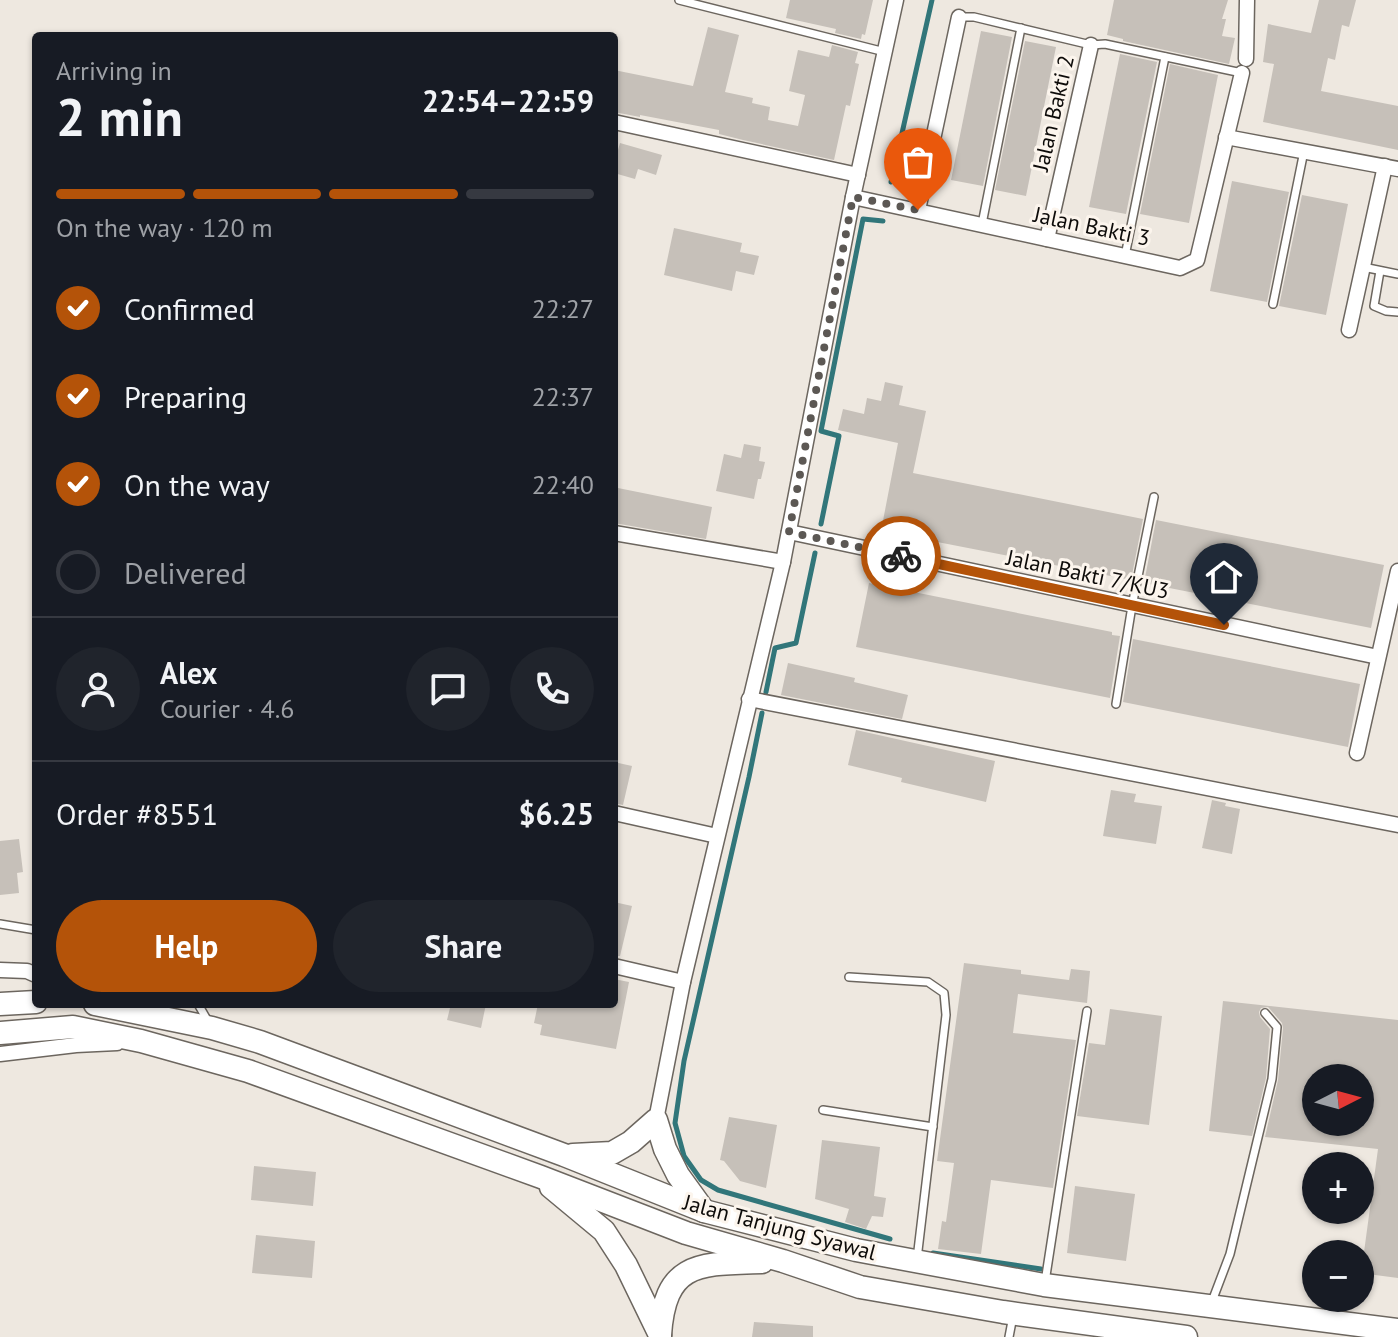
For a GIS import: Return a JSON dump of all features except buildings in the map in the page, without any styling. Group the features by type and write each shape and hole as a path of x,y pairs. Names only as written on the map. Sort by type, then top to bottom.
{"main road":[{"path":"5,1004 32,1002"},
{"name":"Jalan Tanjung Syawal","path":"137,1008 260,1042 564,1155 704,1211 856,1250 1044,1285 1398,1330"},
{"name":"Jalan Tanjung Syawal","path":"4,1032 73,1027 141,1041 248,1071 686,1233 860,1287 1129,1333 1186,1337"},
{"path":"564,1155 612,1153 631,1142 656,1120 665,1149 678,1175 704,1211"},
{"path":"541,1177 604,1231 626,1265 659,1336"},
{"path":"659,1336 662,1311 670,1287 689,1269 726,1263 783,1261"}],"street":[{"path":"656,1120 683,982 783,562 853,197 896,0"},
{"path":"1247,0 1244,66 1226,137 1391,167 1349,330"},
{"path":"918,210 959,17"},
{"name":"Jalan Bakti 2","path":"1047,239 1091,45"},
{"path":"618,123 858,175"},
{"name":"Jalan Bakti 3","path":"853,197 1180,268 1197,260 1226,137"},
{"name":"Jalan Bakti 7/KU3","path":"789,532 1378,657"},
{"path":"618,534 783,562"},
{"path":"1357,753 1398,571"},
{"path":"749,699 1398,825"},
{"path":"618,814 717,836"},
{"path":"618,967 683,982"},
{"path":"0,970 32,973"},
{"path":"0,1054 141,1041"}],"lane":[{"path":"679,0 885,52"},
{"path":"959,17 974,17 1091,45 1105,44 1165,57 1244,66"},
{"path":"982,224 1021,28"},
{"path":"1125,256 1165,57"},
{"path":"1273,304 1304,151"},
{"path":"1363,267 1398,274"},
{"path":"1380,271 1374,306 1398,312"},
{"path":"1116,704 1154,497"},
{"path":"0,924 32,929"},
{"path":"849,977 928,982 944,993 946,1015 917,1261"},
{"path":"200,1008 212,1028"},
{"path":"1044,1285 1087,1011"},
{"path":"1210,1307 1230,1254 1272,1079 1277,1027 1265,1013"},
{"path":"823,1110 933,1127"},
{"path":"1009,1337 1013,1314"}],"waterway":[{"path":"891,182 932,0"},
{"path":"821,524 839,436 821,431 863,219 883,221"},
{"path":"766,692 775,648 796,643 815,553"},
{"path":"762,713 684,1061 675,1123 684,1156 701,1180 718,1190 890,1239"},
{"path":"933,1253 1041,1269"}],"way so far":[{"path":"901,556 789,532 853,197 918,210"}],"route":[{"path":"901,556 1224,625"}]}
